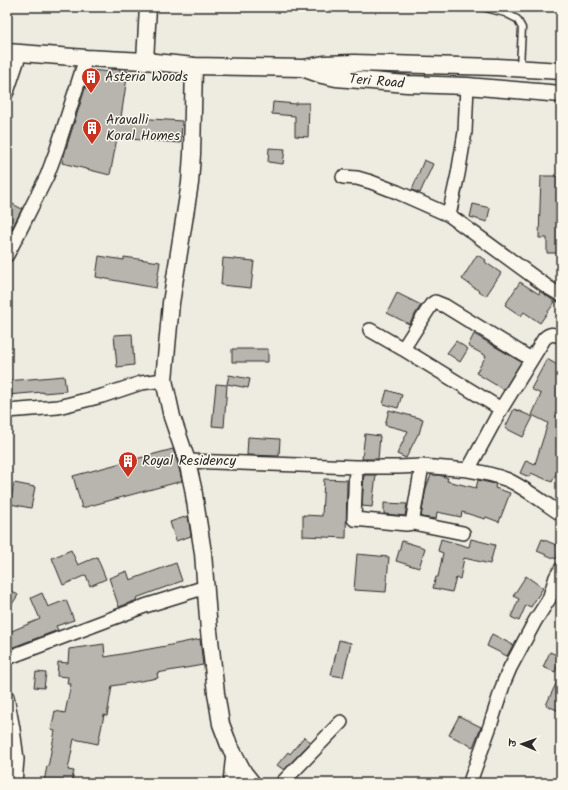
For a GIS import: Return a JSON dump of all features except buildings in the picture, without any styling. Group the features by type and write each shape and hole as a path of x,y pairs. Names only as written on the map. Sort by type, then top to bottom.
{"street":[{"path":"145,61 148,7"},
{"path":"7,92 14,52"},
{"name":"Teri Road","path":"14,52 194,66 302,68 336,78 407,84 467,86 561,94"},
{"path":"7,255 47,176 86,58"},
{"path":"302,68 324,64 354,63 497,67 561,71"},
{"path":"194,66 190,183 171,303 164,380 172,417 187,461 200,526 209,631 221,724 233,753 244,773 252,783"},
{"path":"449,215 465,132 467,86"},
{"path":"343,177 357,178 371,182 449,215 549,288 561,295"},
{"path":"403,350 431,305 435,302 445,306 531,359"},
{"path":"370,330 501,409"},
{"path":"468,470 501,409 544,339 548,335 553,334 561,336"},
{"path":"7,411 58,408 141,383 164,380"},
{"path":"187,461 356,467 422,466 468,470 488,474 520,486 561,514"},
{"path":"413,518 422,466"},
{"path":"356,467 354,519 406,524 413,523 463,533"},
{"path":"471,779 510,668 535,621 549,599 556,577 561,569"},
{"path":"7,658 145,606 206,587"},
{"path":"7,697 10,726 17,759 15,783"},
{"path":"282,783 341,722"},
{"path":"230,783 233,753"}],"lane":[{"path":"482,7 505,13 517,19 522,28 520,68"}],"place":[{"name":"Asteria Woods","path":"91,94"},
{"name":"Aravalli Koral Homes","path":"92,145"},
{"name":"Royal Residency","path":"128,478"}]}
